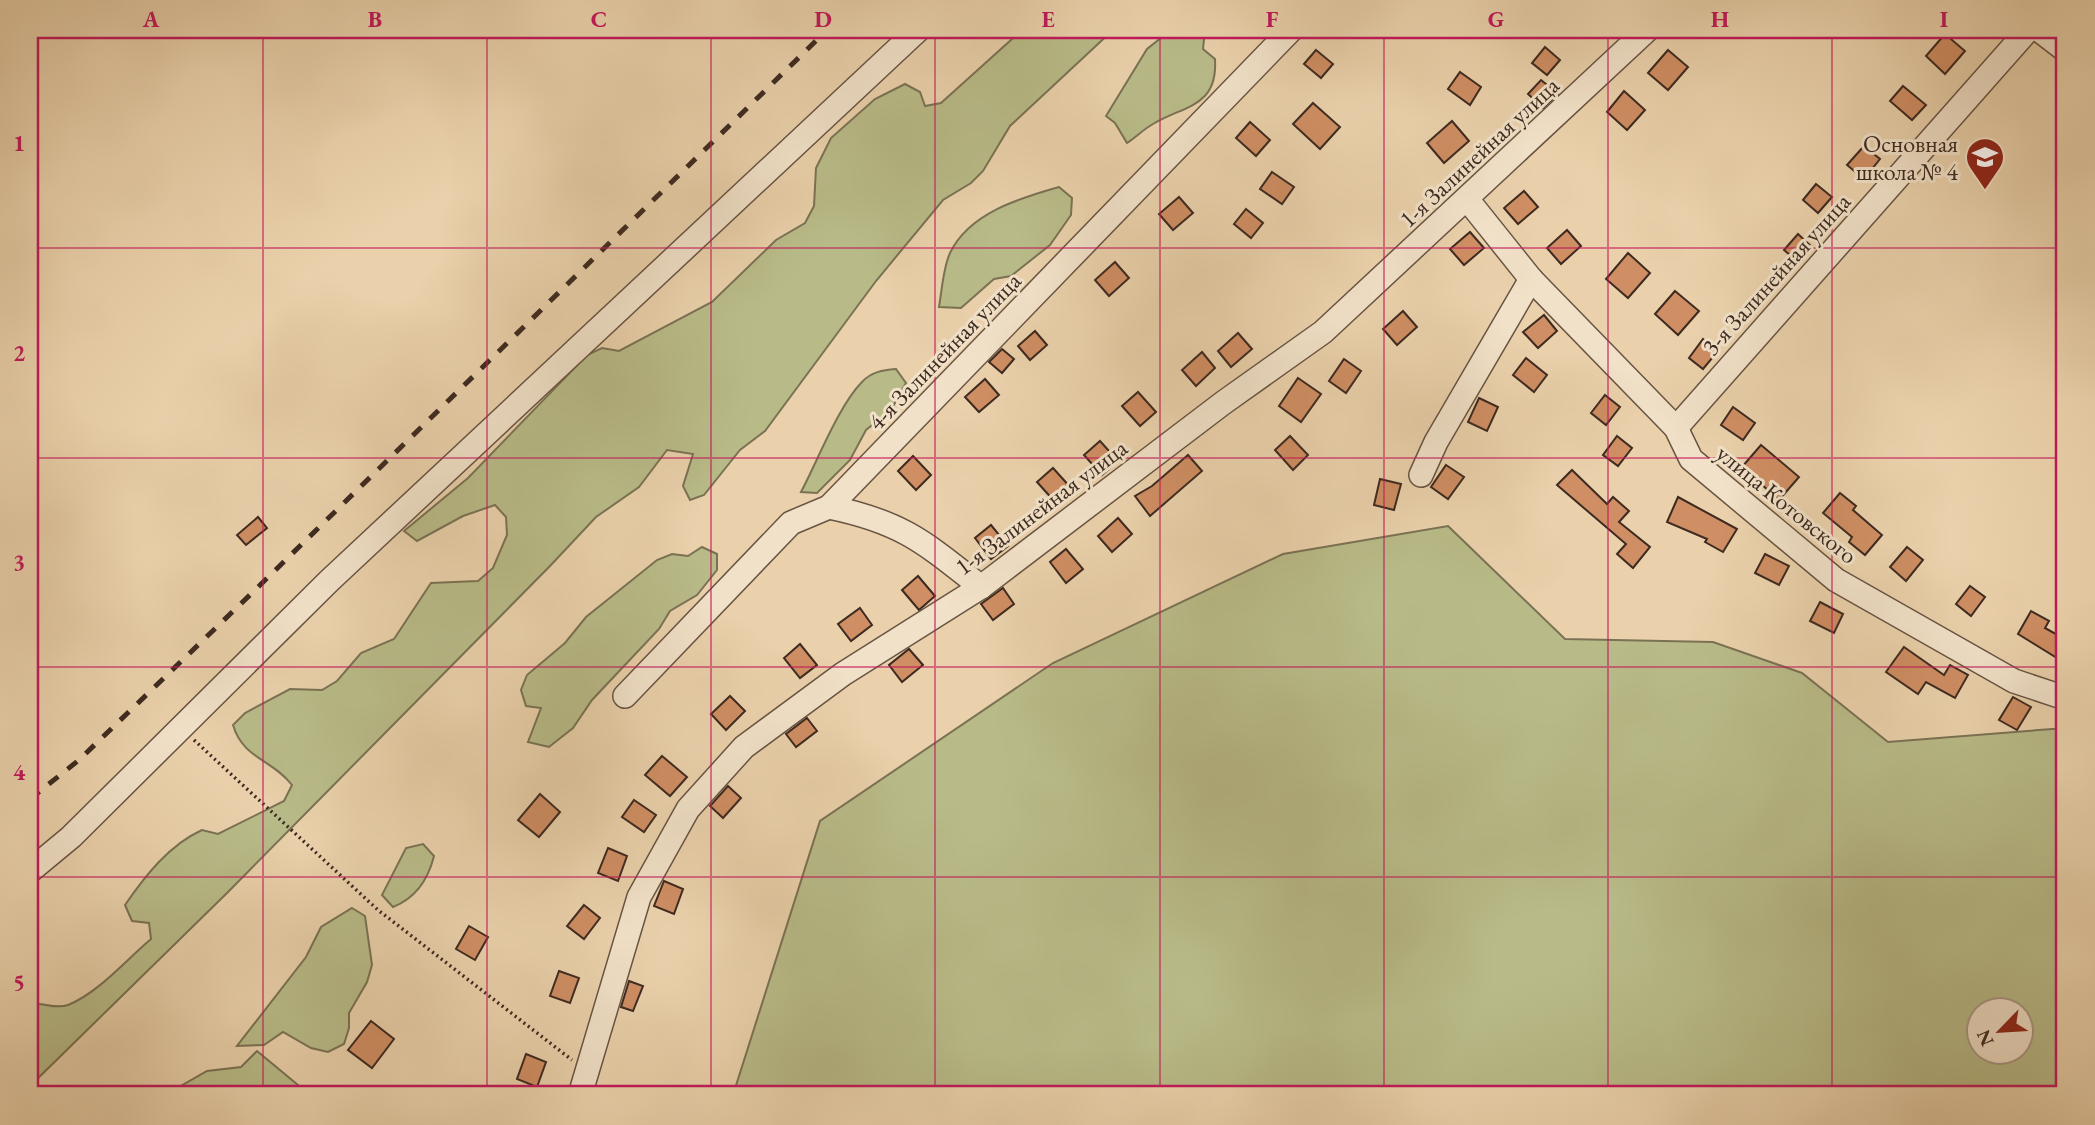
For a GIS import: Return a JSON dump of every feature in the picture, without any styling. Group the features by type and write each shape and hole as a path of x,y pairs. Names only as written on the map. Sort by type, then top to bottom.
{"street":[{"path":"30,871 71,836 329,581 918,30"},
{"name":"4-я Залинейная улица","path":"625,696 791,523 829,507 1291,30"},
{"name":"1-я Залинейная улица","path":"580,1095 639,897 688,809 744,747 843,674 981,587 1223,402 1323,332 1647,30"},
{"name":"3-я Залинейная улица","path":"1676,428 2028,30"},
{"path":"2039,30 2065,50"},
{"name":"улица Котовского","path":"1467,200 1531,279 1676,428 1691,459 1836,580 2014,681 2065,698"},
{"path":"1421,475 1436,442 1531,279"},
{"path":"829,507 874,517 919,538 981,587"}],"path":[{"path":"181,726 197,745 378,910 588,1072"}],"green space":[{"path":"1022,30 1113,30 1010,126 983,171 971,183 943,200 876,281 765,431 740,450 704,495 690,500 683,486 693,454 667,450 639,487 596,517 227,893 30,1086 30,1005 63,1006 79,1000 151,939 149,923 132,921 125,905 149,872 179,844 202,830 218,834 284,801 292,785 244,745 233,725 245,713 290,689 322,690 337,681 361,653 394,639 431,583 478,581 493,568 507,535 506,517 495,505 463,516 417,541 404,531 468,478 587,355 602,348 619,351 712,302 776,240 805,223 814,206 816,168 831,138 875,99 905,84 920,92 925,106 941,103"},
{"path":"1171,30 1205,30 1203,49 1215,59 1215,75 1211,87 1197,102 1153,124 1127,143 1115,123 1106,116 1147,49"},
{"path":"1059,187 1072,198 1071,215 1050,245 1011,276 994,279 961,308 939,307 950,253 970,227 1012,202"},
{"path":"896,369 906,383 891,410 866,430 850,460 817,493 801,492 853,392 869,376"},
{"path":"1448,526 1565,639 1713,642 1802,673 1888,742 2065,728 2065,1095 733,1095 820,821 1053,663 1283,554"},
{"path":"702,547 717,554 717,570 697,595 670,611 659,629 592,700 573,728 549,747 528,742 541,708 526,706 521,690 527,675 565,643 586,617 657,560 672,554 688,556"},
{"path":"423,844 434,856 428,873 420,887 408,899 393,907 382,895 406,848"},
{"path":"352,908 365,916 372,965 367,982 349,1013 349,1028 344,1044 328,1052 311,1048 283,1032 264,1045 237,1046 306,957 321,927"},
{"path":"257,1051 310,1095 165,1095 207,1071 241,1067"}],"building":[{"path":"1945,34 1965,51 1945,74 1926,56"},
{"path":"1545,47 1560,60 1547,75 1532,63"},
{"path":"1316,50 1333,64 1321,78 1304,64"},
{"path":"1668,50 1688,67 1668,90 1648,73"},
{"path":"1460,72 1481,87 1470,105 1448,89"},
{"path":"1541,80 1558,94 1543,108 1528,94"},
{"path":"1903,86 1926,105 1912,120 1890,101"},
{"path":"1624,91 1645,110 1627,130 1607,112"},
{"path":"1313,103 1340,127 1320,149 1293,124"},
{"path":"1452,121 1469,141 1444,163 1427,143"},
{"path":"1250,122 1270,140 1256,156 1236,138"},
{"path":"1864,146 1880,159 1864,179 1847,165"},
{"path":"1272,172 1294,187 1282,204 1260,189"},
{"path":"1816,184 1832,197 1818,213 1803,200"},
{"path":"1524,191 1538,207 1518,224 1504,208"},
{"path":"1179,197 1193,213 1173,230 1159,214"},
{"path":"1246,209 1263,223 1251,238 1234,224"},
{"path":"1567,230 1581,246 1561,264 1547,248"},
{"path":"1470,232 1484,248 1464,265 1450,249"},
{"path":"1798,234 1813,248 1799,263 1784,250"},
{"path":"1628,253 1650,273 1628,298 1606,279"},
{"path":"1115,262 1129,278 1109,296 1095,280"},
{"path":"1675,291 1699,311 1678,335 1655,314"},
{"path":"1403,311 1417,327 1397,345 1383,329"},
{"path":"1544,315 1557,331 1538,348 1523,332"},
{"path":"1035,331 1047,345 1030,360 1018,346"},
{"path":"1238,333 1252,349 1231,367 1218,351"},
{"path":"1703,339 1718,351 1703,369 1689,358"},
{"path":"1002,349 1014,359 1002,373 989,362"},
{"path":"1202,352 1215,368 1196,386 1182,370"},
{"path":"1526,358 1547,375 1534,392 1513,375"},
{"path":"1344,359 1361,371 1346,393 1329,381"},
{"path":"1298,378 1321,394 1301,422 1279,406"},
{"path":"985,379 999,395 979,412 965,397"},
{"path":"1138,392 1156,412 1140,426 1122,406"},
{"path":"1605,395 1620,407 1606,425 1591,413"},
{"path":"1479,398 1498,407 1487,431 1468,422"},
{"path":"1733,407 1755,423 1743,440 1721,425"},
{"path":"1290,436 1308,455 1293,470 1275,450"},
{"path":"1617,436 1632,448 1618,466 1603,455"},
{"path":"1100,441 1118,461 1102,475 1084,455"},
{"path":"1761,445 1799,477 1779,500 1742,467"},
{"path":"1188,455 1202,471 1150,516 1135,496 1152,486"},
{"path":"913,456 931,475 916,490 898,471"},
{"path":"1446,465 1464,477 1448,499 1431,487"},
{"path":"1053,468 1071,488 1055,502 1037,482"},
{"path":"1572,470 1607,504 1613,497 1629,511 1619,522 1650,547 1633,568 1617,554 1626,544 1557,485"},
{"path":"1380,479 1401,484 1394,510 1374,505"},
{"path":"1840,493 1856,506 1853,510 1882,535 1865,555 1849,542 1852,537 1823,513"},
{"path":"1678,497 1737,529 1723,552 1705,542 1707,539 1667,522"},
{"path":"258,517 267,528 246,545 237,535"},
{"path":"1118,518 1132,534 1112,552 1098,536"},
{"path":"991,525 1008,546 991,559 975,538"},
{"path":"1907,547 1923,560 1906,581 1890,567"},
{"path":"1066,549 1083,569 1066,583 1050,562"},
{"path":"1765,554 1789,566 1779,585 1755,573"},
{"path":"918,576 935,596 919,610 902,590"},
{"path":"1970,586 1985,597 1971,616 1956,604"},
{"path":"1003,588 1014,604 993,620 981,604"},
{"path":"1820,602 1843,614 1834,633 1810,621"},
{"path":"860,608 872,625 851,641 838,624"},
{"path":"2031,611 2049,621 2045,628 2065,639 2065,663 2018,634"},
{"path":"800,644 817,665 800,678 784,658"},
{"path":"1904,647 1944,675 1950,665 1968,675 1955,698 1926,682 1918,694 1886,672"},
{"path":"909,649 923,665 902,682 889,665"},
{"path":"730,696 745,711 726,730 711,714"},
{"path":"2013,697 2031,707 2017,730 1999,720"},
{"path":"807,718 817,731 796,747 786,734"},
{"path":"662,756 687,777 670,796 645,775"},
{"path":"728,786 741,798 723,818 710,806"},
{"path":"540,794 560,812 539,837 518,820"},
{"path":"634,800 656,815 644,832 622,817"},
{"path":"608,848 627,856 618,881 598,873"},
{"path":"664,881 683,889 674,914 654,906"},
{"path":"584,905 600,918 584,939 567,926"},
{"path":"469,926 488,937 475,960 456,949"},
{"path":"559,971 579,978 570,1003 550,996"},
{"path":"629,981 643,986 633,1011 621,1007"},
{"path":"371,1021 394,1039 372,1068 348,1050"},
{"path":"526,1054 546,1062 537,1087 517,1079"}],"railway":[{"path":"30,799 79,760 827,30"}],"place":[{"name":"Основная школа № 4","path":"1985,191"}]}
